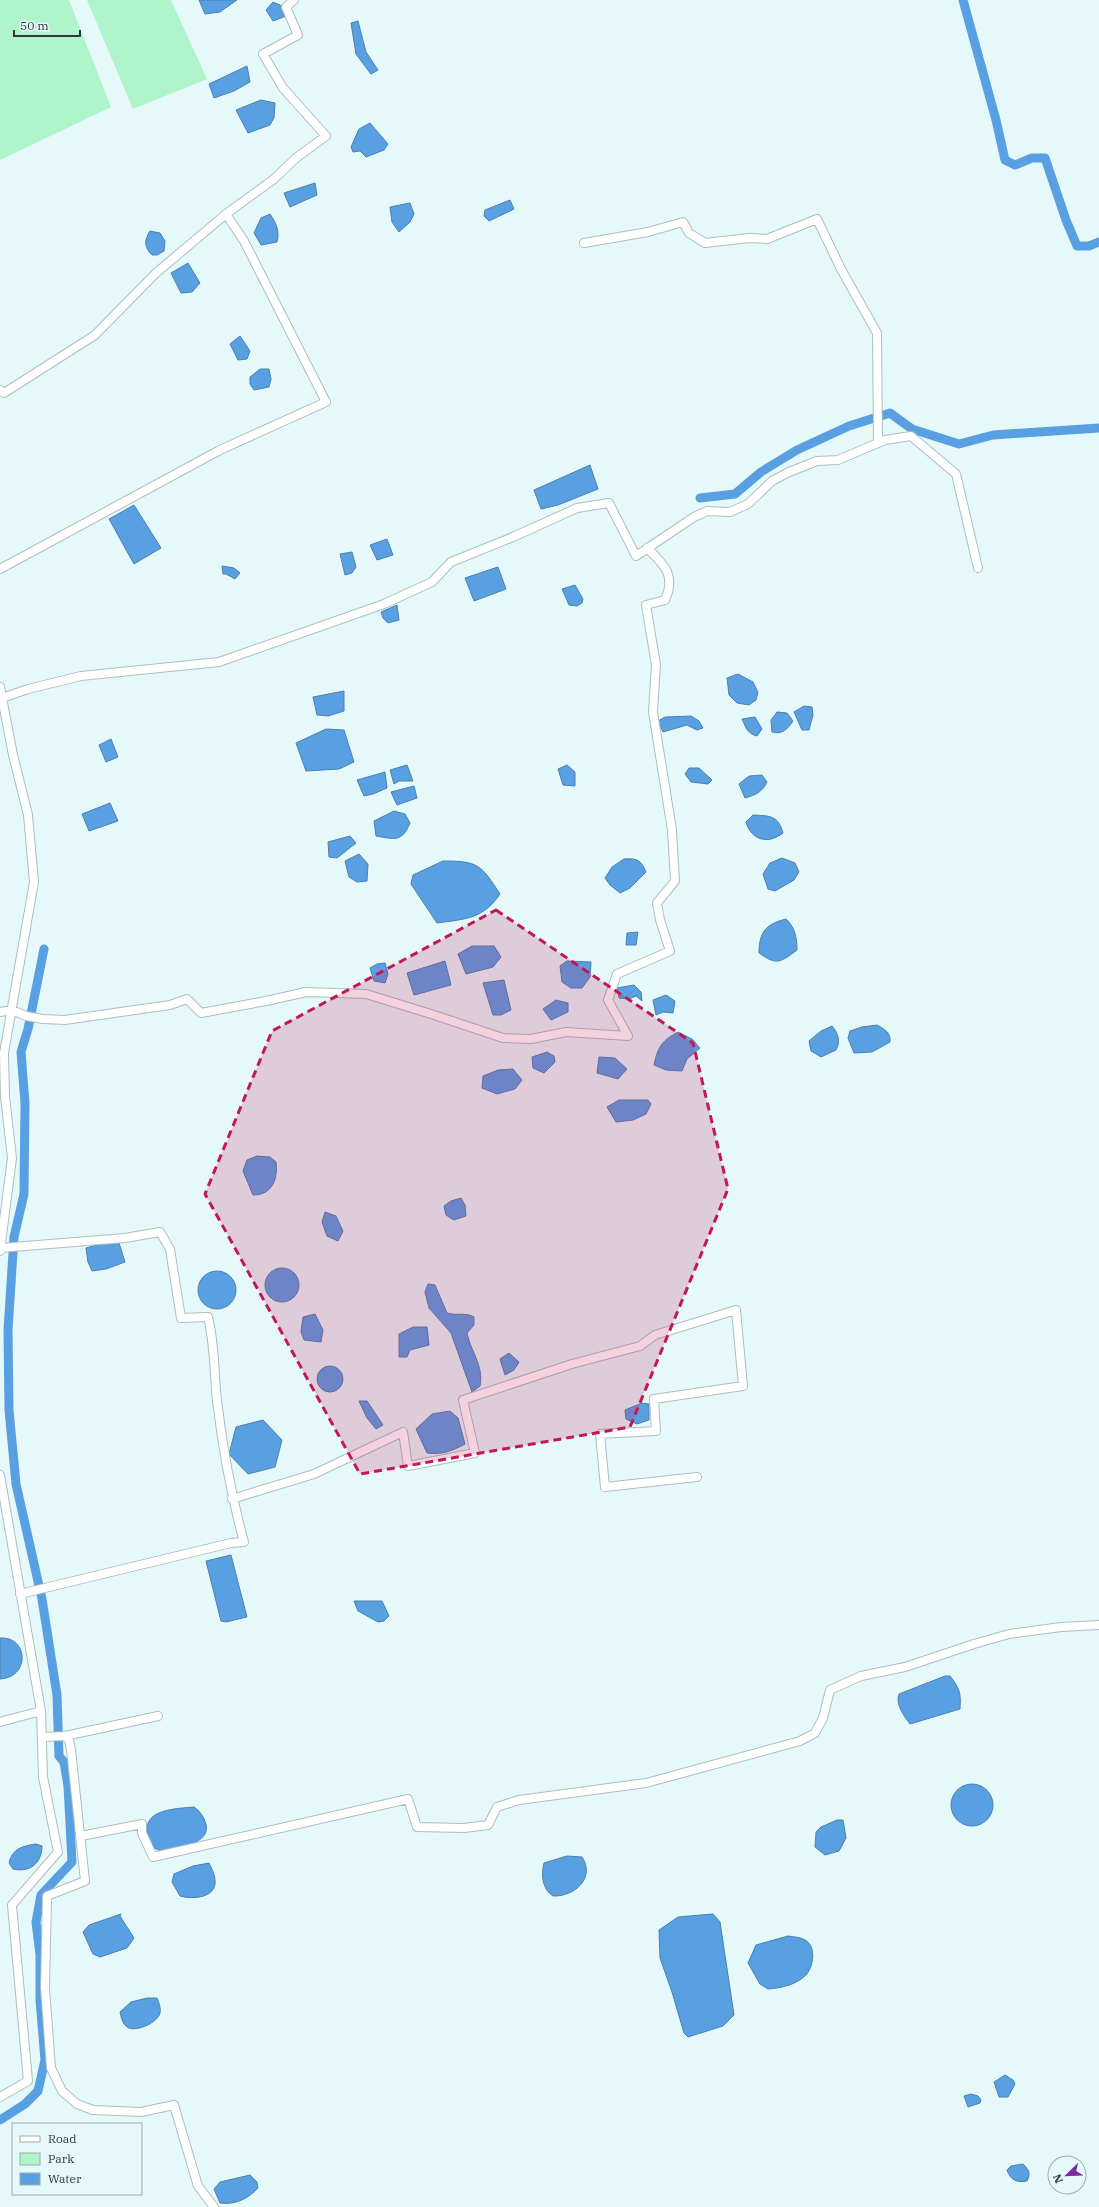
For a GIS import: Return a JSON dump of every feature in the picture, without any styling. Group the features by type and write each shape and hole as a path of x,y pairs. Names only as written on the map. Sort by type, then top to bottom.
{"street":[{"path":"0,390 4,393 95,335 156,273 226,214 274,179 296,158 326,136 283,88 263,54 298,35 286,6 294,0"},
{"path":"0,569 220,450 326,402 244,241 226,214"},
{"path":"584,243 648,232 683,222 689,233 705,243 749,238 767,239 817,219 842,269 878,333 878,444"},
{"path":"4,697 28,689 81,676 219,662 384,604 432,582 451,562 513,537 577,508 609,503 636,556 694,517 707,511 730,512 748,504 772,481 789,472 816,461 838,460 878,444 911,436 956,474 978,568"},
{"path":"0,1012 12,1010 26,1016 43,1019 84,1018 170,1005 188,998 201,1013 306,992 366,994 503,1038 531,1039 566,1032 628,1036 608,1000 617,974 670,951 660,920 657,903 675,881 672,830 653,712 656,665 646,605 665,600 670,588 665,564 647,548"},
{"path":"0,688 4,697 13,755 28,815 34,882 4,1053 5,1097 12,1158 2,1249 125,1238 160,1232 170,1249 182,1318 208,1317 214,1341 217,1395 223,1456 232,1499 244,1542 231,1543 20,1594"},
{"path":"232,1499 314,1474 403,1432 408,1466 476,1453 463,1400 572,1364 640,1346 654,1335 736,1310 743,1386 654,1399 656,1431 600,1434 604,1487 697,1477"},
{"path":"0,1475 41,1711 44,1737 43,1777 58,1852 12,1905 28,2081 0,2097"},
{"path":"81,1836 142,1824 142,1833 153,1857 408,1800 417,1827 464,1828 488,1825 497,1807 519,1800 646,1783 800,1741 814,1733 823,1718 830,1690 861,1676 905,1667 1009,1634 1047,1628 1099,1625"},
{"path":"0,1722 41,1711"},
{"path":"44,1737 65,1736 158,1716"},
{"path":"65,1736 69,1740 71,1750 85,1881 47,1896 45,1988 52,2068 62,2091 77,2104 94,2110 141,2112 174,2104 198,2186 214,2207"}],"highlighted area":[{"path":"496,910 693,1043 728,1189 630,1427 360,1474 205,1194 272,1031"}],"green space":[{"path":"0,0 69,0 111,107 0,160"},
{"path":"87,0 171,0 207,79 133,109"}],"water":[{"path":"199,0 237,0 220,12 205,14"},
{"path":"273,2 282,6 286,16 273,21 266,10"},
{"path":"358,21 366,52 378,70 371,74 356,54 351,23"},
{"path":"247,66 250,82 234,91 214,98 209,84"},
{"path":"261,100 275,103 274,118 270,125 248,133 236,110"},
{"path":"370,123 388,144 384,150 366,157 360,151 353,152 351,147 359,129"},
{"path":"315,183 317,195 290,207 284,193"},
{"path":"510,200 514,209 489,221 484,216 485,210"},
{"path":"410,203 414,214 410,222 399,232 392,222 390,207"},
{"path":"270,214 277,227 277,242 261,245 254,233 261,218"},
{"path":"150,231 160,233 165,241 164,251 157,255 152,255 146,246 146,240"},
{"path":"188,263 200,283 192,292 181,293 171,273"},
{"path":"240,336 250,351 247,359 238,360 230,344"},
{"path":"260,369 269,369 271,379 269,387 254,390 250,384 250,377"},
{"path":"590,465 598,489 558,505 541,509 534,490"},
{"path":"134,505 161,548 134,564 109,519"},
{"path":"387,539 393,555 377,560 370,545"},
{"path":"352,552 356,567 352,573 345,575 340,554"},
{"path":"222,566 234,568 240,573 235,579 223,574"},
{"path":"498,567 506,589 474,601 465,578"},
{"path":"575,585 583,599 582,603 577,606 569,605 562,589"},
{"path":"397,605 399,620 388,623 383,618 381,612"},
{"path":"738,674 753,682 758,692 756,700 749,705 737,703 729,695 727,678"},
{"path":"344,691 344,711 328,716 317,715 313,697"},
{"path":"804,706 812,707 813,715 809,730 802,730 794,712"},
{"path":"777,712 787,713 793,721 789,727 779,733 772,732 771,720"},
{"path":"691,716 699,721 703,728 697,730 687,725 663,732 658,721 665,717"},
{"path":"755,717 762,729 757,736 749,732 742,719"},
{"path":"326,729 344,730 354,762 339,769 306,771 296,743"},
{"path":"111,739 118,757 106,762 99,745"},
{"path":"407,765 413,781 399,781 394,784 390,770"},
{"path":"567,765 575,772 575,786 563,785 558,769"},
{"path":"689,768 699,768 712,780 708,784 691,782 685,774"},
{"path":"385,772 387,788 364,796 357,780"},
{"path":"762,775 767,782 761,791 745,798 739,784 749,776"},
{"path":"414,786 417,798 397,805 391,792"},
{"path":"110,803 118,821 89,831 82,814"},
{"path":"394,811 405,814 410,823 404,834 397,838 376,836 374,821"},
{"path":"753,815 769,816 776,820 779,823 783,833 777,837 766,840 756,837 748,828 746,822"},
{"path":"350,836 356,843 337,858 329,857 328,842"},
{"path":"359,854 368,864 367,881 357,882 349,877 345,861"},
{"path":"782,858 795,863 799,872 794,880 775,891 768,889 763,874 770,863"},
{"path":"624,859 632,859 640,862 646,872 630,888 620,893 610,885 605,878 612,867"},
{"path":"443,861 464,862 478,867 488,877 500,894 487,909 480,913 465,919 437,923 411,884 413,875"},
{"path":"786,919 792,926 795,933 797,950 783,960 770,960 759,953 762,934 773,923"},
{"path":"638,932 636,945 626,945 627,933"},
{"path":"472,946 494,946 501,957 493,967 466,974 458,954"},
{"path":"445,961 451,985 414,995 407,973"},
{"path":"567,961 591,962 590,977 582,988 571,988 562,982 560,966"},
{"path":"385,963 388,974 385,983 374,981 370,968 377,964"},
{"path":"504,980 511,1010 501,1015 493,1015 483,983"},
{"path":"634,985 641,992 642,1001 636,996 629,999 619,998 617,988"},
{"path":"666,995 675,1001 673,1013 663,1012 656,1015 653,1000"},
{"path":"556,1000 568,1003 568,1012 551,1020 543,1009"},
{"path":"877,1025 888,1033 890,1042 872,1052 854,1053 848,1038 850,1031 862,1027"},
{"path":"832,1026 838,1037 838,1047 836,1050 821,1057 811,1051 809,1041 821,1031"},
{"path":"678,1032 692,1039 700,1048 687,1059 682,1071 666,1070 654,1065 657,1053 664,1041"},
{"path":"547,1052 554,1056 555,1062 544,1073 533,1068 532,1057"},
{"path":"599,1057 615,1058 627,1069 618,1079 597,1073"},
{"path":"513,1069 522,1080 515,1089 497,1094 482,1088 483,1076 498,1070"},
{"path":"619,1100 648,1100 651,1104 646,1114 633,1120 616,1122 607,1107"},
{"path":"257,1156 270,1157 276,1162 276,1174 270,1189 260,1194 253,1195 243,1171 247,1160"},
{"path":"461,1198 465,1205 466,1216 454,1220 446,1215 444,1206 451,1201"},
{"path":"325,1212 336,1216 343,1231 338,1241 327,1236 322,1222"},
{"path":"107,1242 119,1243 125,1262 106,1269 92,1271 88,1262 86,1248"},
{"path":"282,1268 294,1273 299,1285 294,1297 282,1302 270,1297 265,1285 270,1273"},
{"path":"213,1271 221,1271 231,1276 235,1283 235,1297 231,1304 221,1309 213,1309 203,1304 201,1301 198,1294 198,1286 203,1276 206,1274"},
{"path":"428,1284 435,1285 447,1313 474,1317 474,1325 467,1333 479,1365 481,1379 480,1386 472,1392 451,1333 429,1308 425,1292"},
{"path":"315,1314 323,1330 321,1342 304,1340 301,1332 303,1317"},
{"path":"413,1327 427,1327 429,1345 410,1350 407,1357 399,1357 399,1334"},
{"path":"509,1353 519,1362 514,1370 505,1375 500,1359"},
{"path":"330,1366 339,1370 343,1379 339,1388 330,1392 321,1388 317,1379 321,1370"},
{"path":"359,1401 367,1401 383,1425 376,1429 367,1418"},
{"path":"642,1403 649,1404 649,1420 637,1424 626,1419 625,1410"},
{"path":"450,1411 458,1418 465,1444 447,1452 427,1453 416,1429 432,1414"},
{"path":"263,1420 282,1440 275,1467 248,1474 229,1454 236,1427"},
{"path":"231,1555 247,1617 226,1622 221,1621 206,1561"},
{"path":"354,1601 382,1601 389,1616 384,1621 378,1622 358,1611"},
{"path":"0,1638 9,1639 16,1643 22,1657 21,1665 17,1671 10,1677 0,1679"},
{"path":"945,1676 950,1676 958,1688 960,1695 960,1709 910,1724 899,1706 899,1694"},
{"path":"968,1784 976,1784 984,1787 990,1793 993,1805 990,1817 984,1823 976,1826 968,1826 960,1823 954,1817 951,1809 951,1801 954,1793 960,1787"},
{"path":"194,1807 202,1814 206,1824 206,1831 203,1837 198,1841 183,1847 161,1851 152,1847 147,1826 156,1814 174,1809"},
{"path":"837,1820 843,1820 846,1838 839,1851 825,1855 815,1847 816,1832 821,1827"},
{"path":"36,1844 42,1846 40,1857 37,1862 30,1868 19,1870 13,1869 9,1863 10,1858 15,1851 22,1847"},
{"path":"567,1856 582,1857 586,1865 585,1879 575,1890 553,1896 547,1890 543,1881 544,1863"},
{"path":"209,1863 215,1879 215,1884 210,1893 200,1897 189,1898 180,1896 172,1882 174,1874 193,1866"},
{"path":"121,1914 120,1916 134,1938 127,1948 100,1957 93,1954 83,1932 89,1925"},
{"path":"713,1914 720,1922 734,2015 723,2026 688,2037 684,2033 660,1958 659,1930 678,1917"},
{"path":"788,1936 803,1939 810,1945 813,1956 811,1966 806,1975 793,1984 768,1989 760,1984 748,1963 756,1945"},
{"path":"147,1998 157,1998 160,2009 158,2017 150,2024 139,2028 134,2029 126,2026 120,2012 131,2002"},
{"path":"1005,2075 1013,2080 1015,2084 1008,2097 999,2097 994,2082"},
{"path":"971,2094 978,2096 981,2100 980,2103 968,2107 964,2096"},
{"path":"1023,2164 1029,2172 1027,2181 1020,2182 1014,2180 1007,2170 1011,2166"},
{"path":"250,2175 257,2182 258,2188 254,2192 246,2198 236,2202 220,2203 214,2189 220,2182"}],"waterway":[{"path":"963,0 996,120 1005,160 1015,165 1032,158 1045,158 1066,220 1077,246 1089,246 1099,242"},
{"path":"700,498 735,494 761,472 797,450 849,426 890,413 912,429 959,444 993,435 1099,428"},
{"path":"0,2120 25,2104 38,2091 45,2060 40,2000 40,1955 36,1922 41,1895 72,1862 68,1786 64,1762 59,1756 57,1695 42,1599 16,1484 9,1410 8,1330 14,1237 24,1194 25,1103 21,1052 28,1029 44,949"}]}
